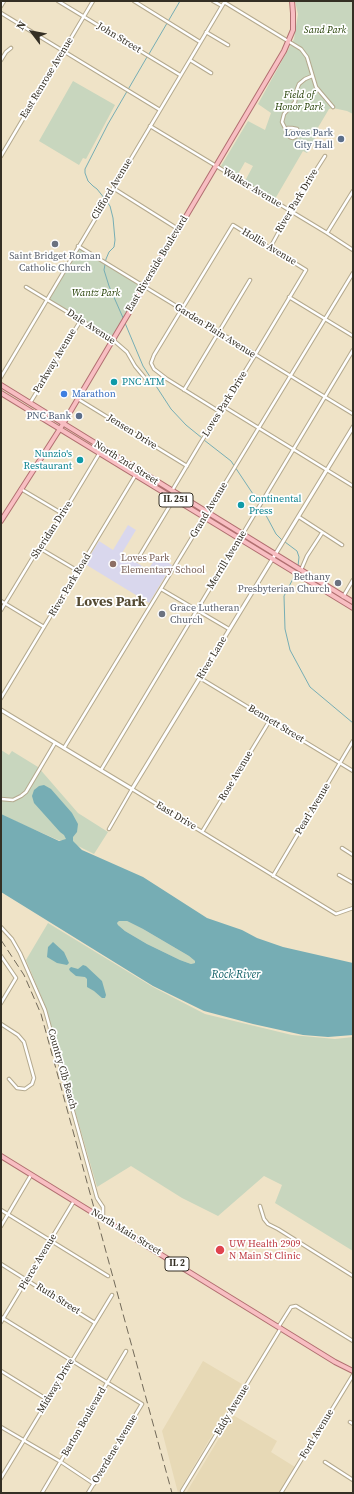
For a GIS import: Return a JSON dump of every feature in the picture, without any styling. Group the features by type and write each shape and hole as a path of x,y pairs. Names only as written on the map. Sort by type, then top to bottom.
{"main road":[{"name":"East Riverside Boulevard","path":"1,521 63,424 289,42 294,21 292,1"},
{"name":"North 2nd Street","path":"1,385 102,449 353,602"},
{"name":"North 2nd Street","path":"1,393 59,430 353,608"},
{"path":"16,402 20,397"},
{"name":"North Main Street","path":"1,1156 335,1362 353,1371"}],"street":[{"path":"1,6 4,1"},
{"name":"John Street","path":"58,1 180,76"},
{"name":"East Renrose Avenue","path":"1,156 93,1"},
{"path":"134,1 200,42"},
{"path":"213,1 222,6"},
{"path":"224,2 301,49 307,58 312,76 319,92 333,108"},
{"name":"Clifford Avenue","path":"1,377 224,2"},
{"path":"1,13 160,110"},
{"path":"206,32 228,45"},
{"path":"1,60 6,52 11,48"},
{"path":"190,60 211,73"},
{"path":"286,130 294,128 298,131 298,134 296,137 290,137 287,133 282,122 284,114 295,102 299,84 312,76"},
{"name":"Walker Avenue","path":"150,126 353,250"},
{"name":"River Park Drive","path":"270,248 290,211 325,156"},
{"path":"113,188 178,229"},
{"path":"327,233 353,191"},
{"name":"Hollis Avenue","path":"181,310 233,225 306,270"},
{"name":"Garden Plain Avenue","path":"78,246 353,414"},
{"name":"Loves Park Drive","path":"172,498 173,489 306,270"},
{"name":"Grand Avenue","path":"64,748 353,273"},
{"path":"184,390 250,280"},
{"name":"Dale Avenue","path":"26,287 112,339 127,352 135,366 145,378"},
{"path":"289,297 353,336"},
{"path":"181,310 154,355 151,364 156,371 220,412"},
{"name":"Parkway Avenue","path":"30,403 80,320"},
{"name":"Merrill Avenue","path":"101,770 353,350"},
{"name":"Jensen Drive","path":"78,399 187,466"},
{"path":"223,406 353,486"},
{"name":"River Lane","path":"109,829 353,427"},
{"name":"Sheridan Drive","path":"1,610 32,559 41,549 63,514 102,449"},
{"name":"River Park Road","path":"1,698 138,471"},
{"path":"21,489 63,514"},
{"path":"137,560 172,502 172,498"},
{"path":"299,517 342,545"},
{"path":"301,570 307,556 322,533"},
{"path":"41,549 78,571"},
{"path":"340,601 353,580"},
{"path":"161,589 229,629"},
{"path":"1,601 44,627"},
{"name":"Bennett Street","path":"200,678 353,771"},
{"name":"East Drive","path":"1,710 336,914 353,908"},
{"name":"Rose Avenue","path":"202,832 270,720"},
{"name":"Pearl Avenue","path":"273,876 353,741"},
{"path":"1,799 13,800 26,792 55,743"},
{"path":"342,848 353,855"},
{"path":"339,875 353,883"},
{"name":"Country Clb Beach","path":"1,927 12,939 20,953 45,1010 96,1195 103,1207 103,1218"},
{"path":"1,956 16,978 1,1002"},
{"path":"1,1024 18,1034 24,1042 34,1078 32,1084 25,1089 17,1088 9,1079"},
{"path":"1,1226 32,1175"},
{"name":"Pierce Avenue","path":"1,1322 2,1318 27,1280 74,1201"},
{"path":"260,1206 264,1219 268,1224 353,1276"},
{"path":"1,1210 108,1276"},
{"name":"Ruth Street","path":"1,1264 95,1323"},
{"name":"Midway Drive","path":"1,1478 112,1295"},
{"name":"Eddy Avenue","path":"182,1491 291,1307 296,1306 353,1341"},
{"path":"2,1318 106,1383"},
{"name":"Barton Boulevard","path":"42,1493 126,1351"},
{"path":"1,1371 48,1400"},
{"name":"Ford Avenue","path":"281,1493 353,1375"},
{"name":"Overdene Avenue","path":"88,1493 142,1404 106,1383"},
{"path":"1,1427 61,1462 94,1484"},
{"path":"325,1462 353,1480"}],"shaded area":[{"name":"Loves Park Elementary School","path":"128,525 136,530 122,553 148,570 157,556 172,565 149,603 85,564 99,541 113,550"},
{"path":"203,1361 242,1384 178,1493 162,1431"},
{"path":"233,1415 277,1441 271,1452 295,1467 279,1493 186,1493"}],"green space":[{"name":"Field of Honor Park","path":"295,1 353,1 353,114 333,108 329,109 313,136 315,139 307,153 303,151 275,199 245,181 253,166 245,162 237,176 221,166 248,121 265,130 271,113 258,104 294,39 298,14"},
{"path":"73,81 115,105 86,159 83,158 79,165 39,141"},
{"name":"Wantz Park","path":"78,246 144,287 112,339 48,299"},
{"path":"1,750 9,755 12,751 38,767 78,813 108,832 94,854 66,840 58,840 1,815"},
{"path":"119,921 127,921 143,929 189,956 195,961 195,963 191,964 180,960 147,944 125,931 118,925 117,923"},
{"path":"48,923 153,987 205,1014 292,1035 335,1039 353,1037 353,1251 275,1203 282,1185 264,1176 218,1216 182,1198 131,1166 97,1187 44,1003 26,960"}],"water":[{"name":"Rock River","path":"44,785 51,789 72,813 78,824 77,832 73,837 73,841 82,850 143,877 207,918 242,930 257,938 283,947 353,963 353,1035 328,1037 303,1035 204,1011 153,986 1,892 1,814 59,841 66,839 34,803 32,796 34,790 39,786","holes":["119,921 127,921 189,956 195,961 195,963 191,964 180,960 147,944 125,931 117,923"]},
{"path":"53,942 64,952 69,963 67,965 57,963 47,957 48,947"},
{"path":"83,965 102,981 106,995 105,998 102,998 87,987 87,979 85,977 76,976 69,969 71,967 78,969"}],"waterway":[{"path":"149,54 180,1"},
{"path":"105,199 88,181 85,169 108,124 147,57"},
{"path":"107,202 110,206 113,218 115,240 114,247 109,252 106,259 104,270 109,286 124,320"},
{"path":"125,323 143,366 171,409 186,425 202,438"},
{"path":"204,440 231,461 259,503"},
{"path":"261,506 276,534 282,540"},
{"path":"285,542 297,551 299,557 298,566"},
{"path":"295,575 284,596 285,629 290,650 310,687 353,723"}],"railway":[{"path":"1,940 24,975 41,1014 172,1493"}],"place":[{"name":"Loves Park City Hall","path":"341,139"},
{"name":"Saint Bridget Roman Catholic Church","path":"55,244"},
{"name":"PNC ATM","path":"114,382"},
{"name":"Marathon","path":"64,394"},
{"name":"PNC Bank","path":"79,416"},
{"name":"Nunzio's Restaurant","path":"80,460"},
{"name":"Continental Press","path":"241,505"},
{"name":"Loves Park Elementary School","path":"113,564"},
{"name":"Bethany Presbyterian Church","path":"338,583"},
{"name":"Grace Lutheran Church","path":"162,614"},
{"name":"UW Health 2909 N Main St Clinic","path":"220,1250"}],"district":[{"name":"Loves Park","path":"111,602"}],"park label":[{"name":"Sand Park","path":"325,30"}]}
